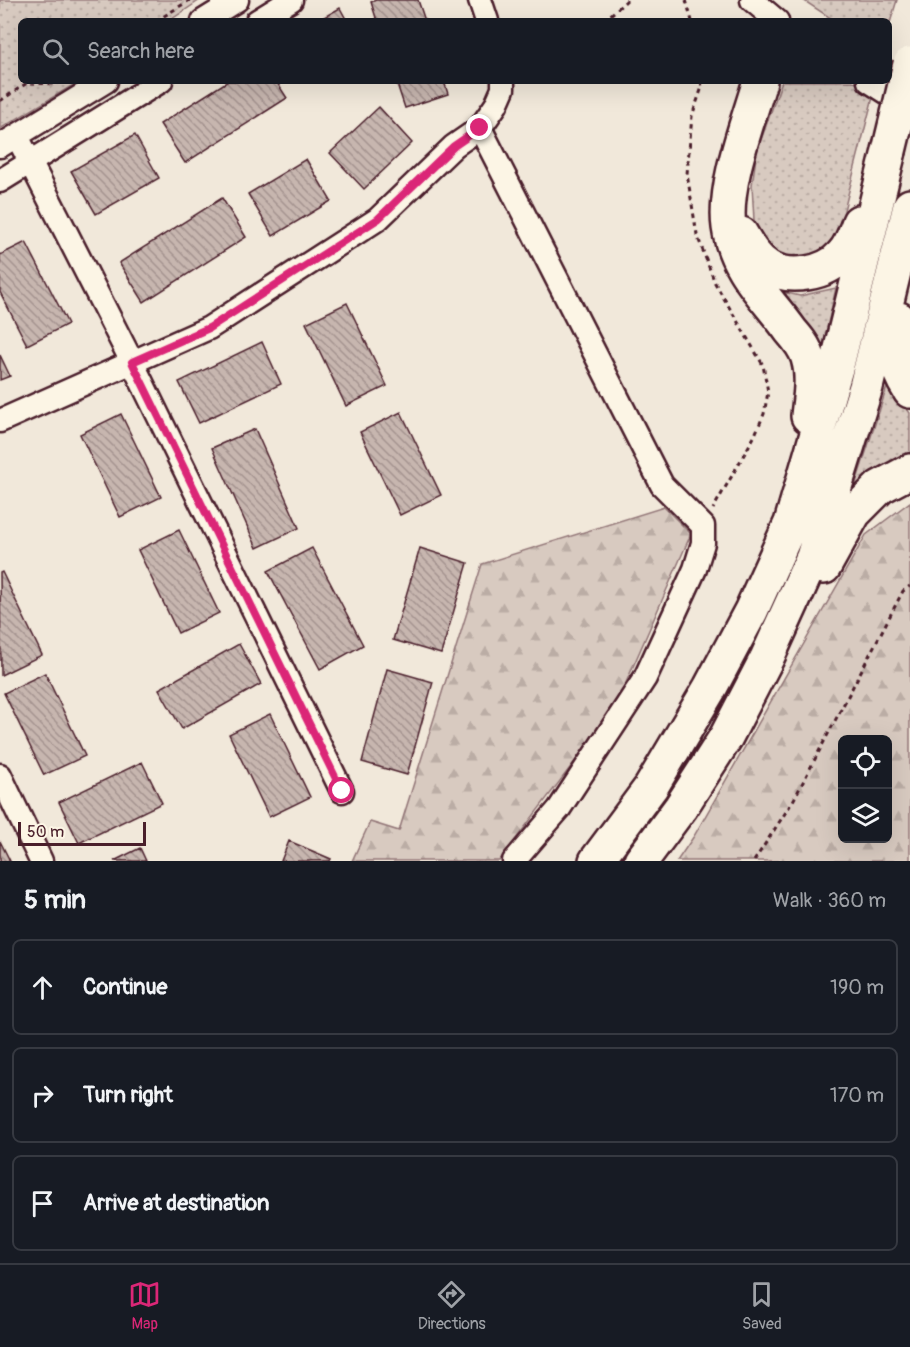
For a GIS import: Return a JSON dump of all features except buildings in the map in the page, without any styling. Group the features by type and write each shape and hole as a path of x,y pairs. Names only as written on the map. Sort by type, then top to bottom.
{"highway":[{"path":"596,861 651,787 710,688 751,611 791,523 837,365 910,64"},
{"path":"751,611 763,564 800,449 808,417 811,381 808,356 781,316 753,285 735,254 728,226 729,189 758,84"},
{"path":"729,189 739,230 753,254 768,268 788,273 810,272 829,267 842,256 851,242 889,151"},
{"path":"641,861 681,807 719,747 757,677 813,557 866,387 910,206"},
{"path":"910,251 895,351 897,368 910,391"},
{"path":"757,677 791,638 826,562 854,513 880,487 910,471"}],"street":[{"path":"208,18 237,0"},
{"path":"263,18 291,0"},
{"path":"480,0 486,18"},
{"path":"752,0 773,18"},
{"path":"101,84 8,141 31,161 342,791"},
{"path":"0,181 156,84"},
{"path":"0,421 209,328 378,219 454,146 480,128 496,105 503,84"},
{"path":"874,84 910,107"},
{"path":"480,128 662,485 703,526 703,543 694,569 645,678 559,809 514,861"},
{"path":"0,775 41,861"}],"path":[{"path":"161,18 190,0"},
{"path":"607,18 627,0"},
{"path":"687,0 691,18"},
{"path":"0,101 27,84 56,84"},
{"path":"702,84 693,116 687,174 697,235 715,283 763,365 768,392 764,414 754,437 703,526"},
{"path":"754,861 794,801 903,591 910,586"}],"green space":[{"path":"0,0 200,0 173,18 18,18 18,84 75,84 0,129"},
{"path":"803,0 897,0 891,18 830,18"},
{"path":"781,84 858,84 874,93 840,226 832,245 815,257 780,258 766,247 754,220 752,185 757,151"},
{"path":"836,288 822,350 783,298 787,293 800,296"},
{"path":"888,384 910,413 910,455 857,490 854,489"},
{"path":"910,502 910,861 677,861 694,836 866,535"},
{"path":"664,507 691,534 614,710 499,861 352,861 370,822 399,831 482,564"}],"route":[{"path":"342,791 132,362 209,328 378,219 454,146 480,128"}]}
